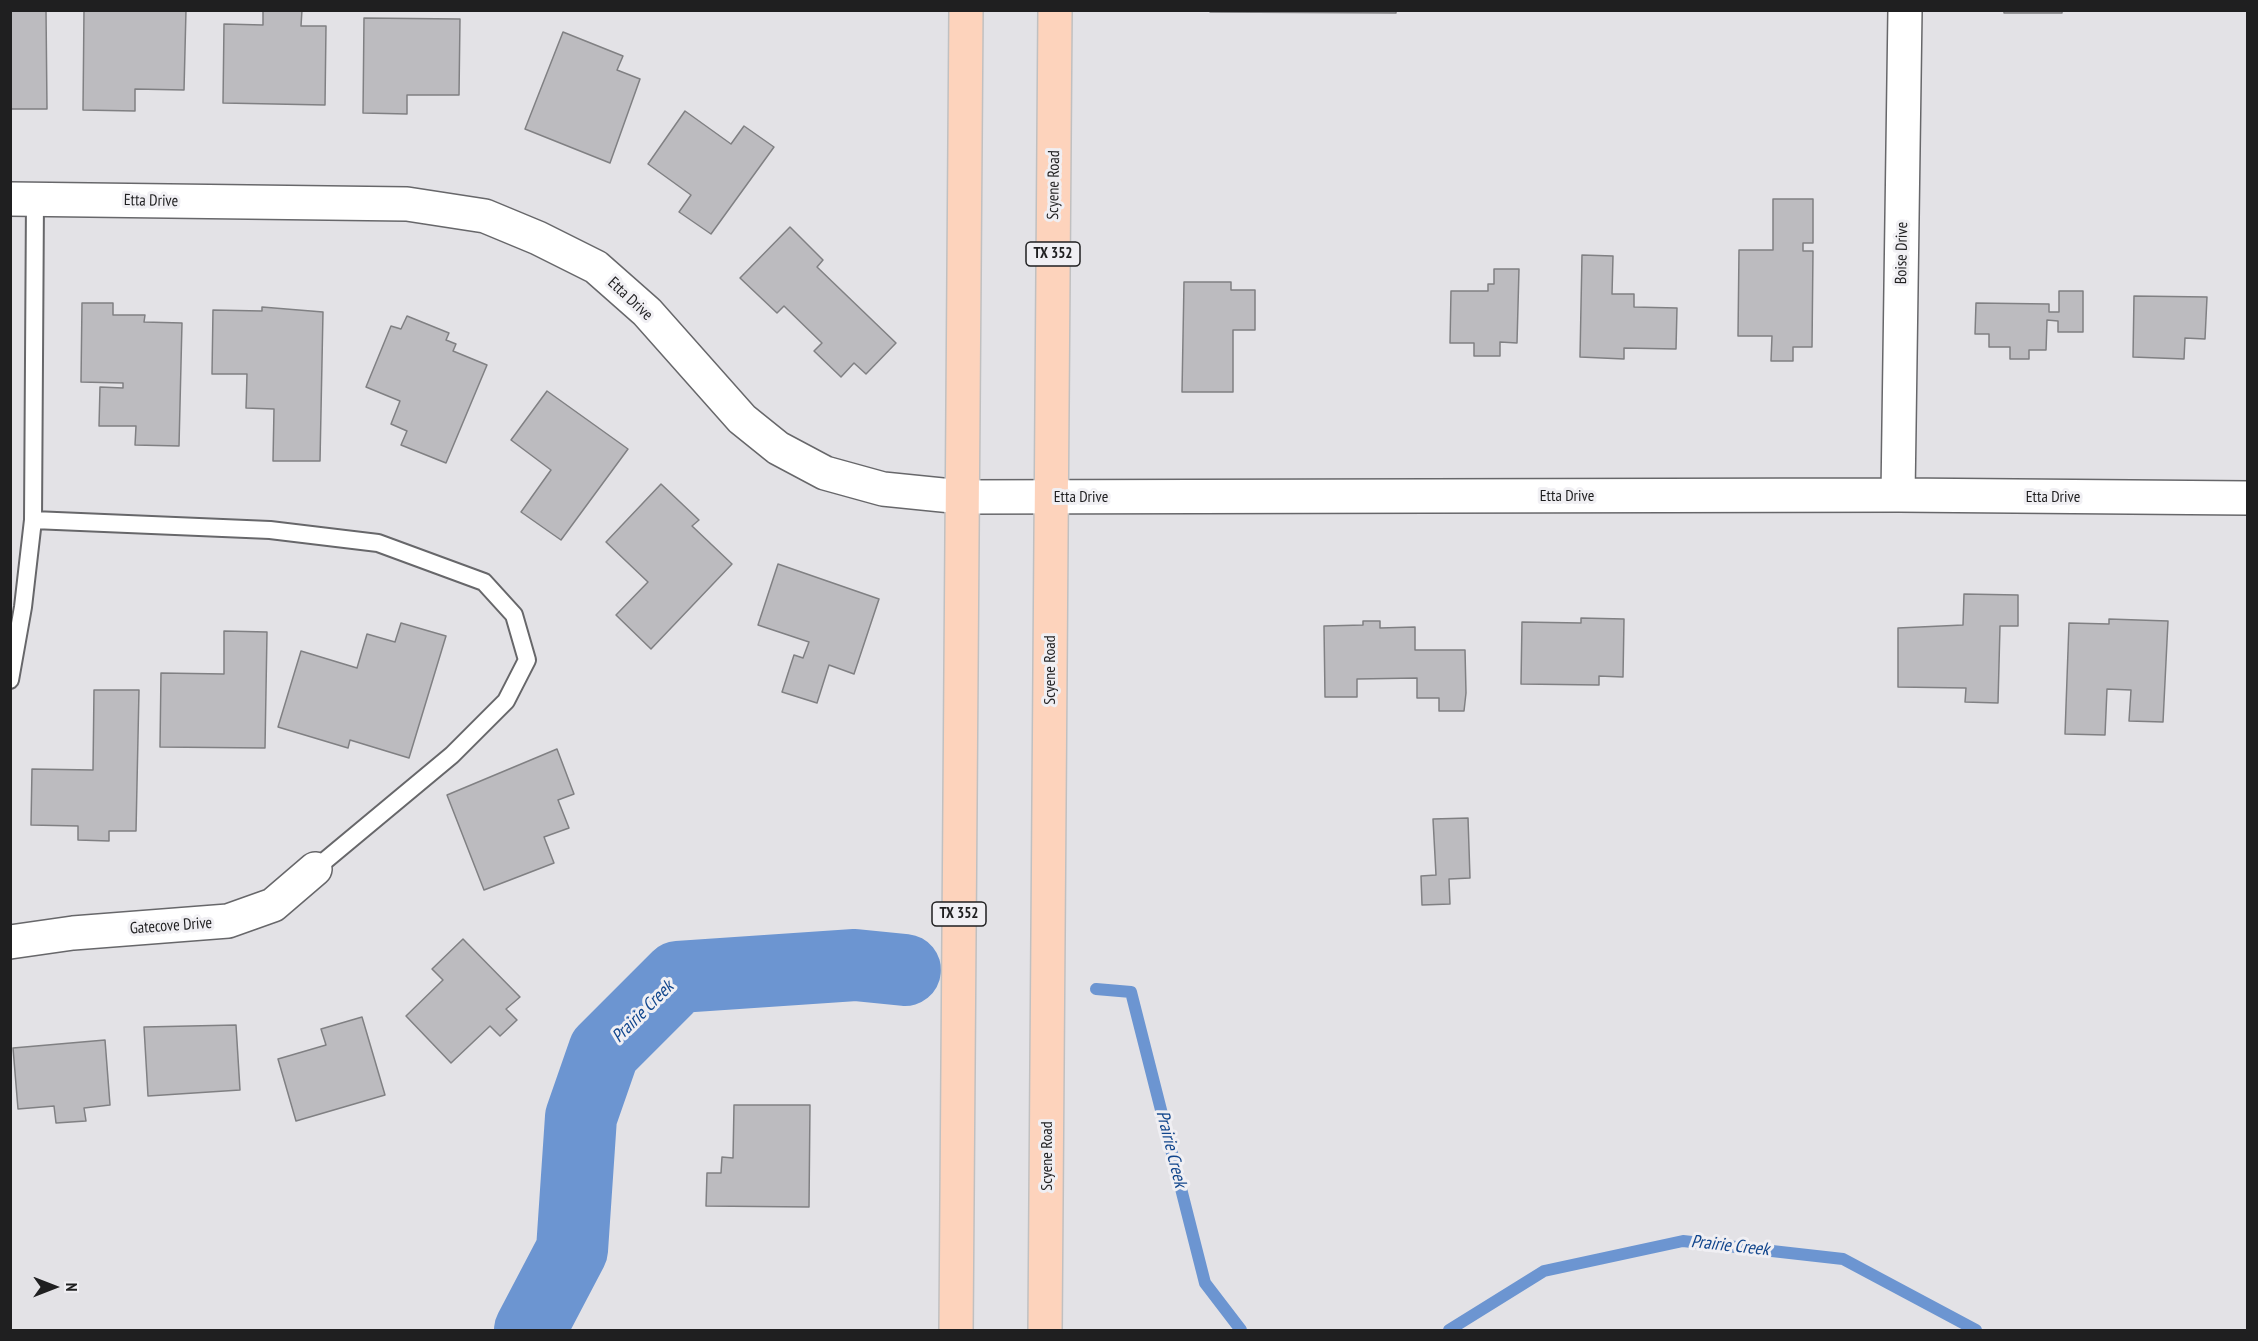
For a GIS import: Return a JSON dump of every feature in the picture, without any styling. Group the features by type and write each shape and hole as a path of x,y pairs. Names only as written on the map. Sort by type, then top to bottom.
{"main road":[{"name":"TX 352","path":"956,1330 966,10"},
{"name":"Scyene Road","path":"1046,1330 1055,10"}],"street":[{"name":"Boise Drive","path":"1898,495 1905,10"},
{"name":"Etta Drive","path":"23,199 407,204 485,216 538,237 596,267 647,312 742,419 778,448 825,473 883,489 962,497 1898,495 2247,498"},
{"name":"Gatecove Drive","path":"10,942 73,933 228,921 273,905 315,869"}],"lane":[{"path":"10,680 33,520 23,199"},
{"path":"33,520 270,530 378,543 484,582 514,615 527,660 506,701 452,755 315,869"}],"building":[{"path":"10,10 46,10 47,109 10,109"},
{"path":"84,10 186,10 184,90 135,89 135,111 83,110"},
{"path":"263,10 302,10 301,26 326,26 325,105 223,103 224,24 263,25"},
{"path":"1210,10 1396,10 1396,13 1210,12"},
{"path":"2004,10 2062,10 2062,13 2004,13"},
{"path":"364,18 460,19 459,95 407,95 407,114 363,113"},
{"path":"563,32 623,56 617,70 640,79 610,163 525,129"},
{"path":"685,111 731,144 744,126 774,147 711,234 679,212 691,195 648,164"},
{"path":"1773,199 1813,199 1813,243 1803,243 1803,251 1813,251 1812,347 1793,347 1793,361 1771,361 1772,336 1738,336 1739,250 1773,250"},
{"path":"790,227 823,260 817,267 896,343 866,374 854,363 841,377 814,351 822,343 784,306 777,313 740,278"},
{"path":"1582,255 1613,256 1612,294 1634,294 1634,307 1677,308 1676,349 1624,348 1624,359 1580,357"},
{"path":"1494,269 1519,269 1517,343 1500,342 1500,356 1474,356 1474,343 1450,343 1451,291 1488,291 1488,284 1494,284"},
{"path":"1184,282 1231,282 1231,290 1255,290 1255,330 1233,330 1233,392 1182,392"},
{"path":"2059,291 2083,291 2083,332 2058,332 2058,321 2047,320 2046,350 2029,350 2029,359 2010,359 2010,347 1989,347 1989,334 1975,334 1976,303 2049,304 2049,312 2059,312"},
{"path":"2134,296 2207,297 2205,339 2185,338 2184,359 2133,357"},
{"path":"82,303 113,303 113,315 145,315 144,322 182,323 179,446 135,445 136,426 99,426 100,387 123,388 123,383 81,382"},
{"path":"262,307 323,312 320,461 273,461 274,409 246,408 247,374 212,374 213,310 262,311"},
{"path":"407,316 449,333 446,340 456,344 453,351 487,365 446,463 401,445 407,431 391,424 400,401 366,387 391,326 401,329"},
{"path":"547,391 628,449 561,540 521,512 551,470 511,440"},
{"path":"661,484 699,520 692,526 732,564 651,649 616,615 648,582 606,542"},
{"path":"778,564 879,599 854,674 829,665 817,703 782,692 794,655 803,658 809,642 758,625"},
{"path":"1964,594 2018,595 2018,626 2000,626 1998,703 1965,702 1966,688 1898,687 1898,628 1963,625"},
{"path":"1581,618 1624,619 1623,677 1599,676 1599,685 1521,684 1522,622 1581,623"},
{"path":"2109,619 2168,621 2163,722 2129,721 2131,690 2107,689 2105,735 2065,734 2069,623 2109,624"},
{"path":"1363,621 1380,621 1380,628 1415,627 1415,650 1465,650 1464,711 1439,711 1439,698 1417,698 1417,678 1357,679 1357,697 1325,697 1324,626 1363,625"},
{"path":"401,623 446,636 409,758 350,740 348,748 278,727 301,651 357,668 367,634 395,642"},
{"path":"224,631 267,632 265,748 160,747 161,673 224,674"},
{"path":"94,690 139,690 136,831 109,831 109,841 78,840 78,826 31,825 32,769 93,770"},
{"path":"557,749 574,794 558,800 569,828 544,837 554,863 484,890 447,795"},
{"path":"1468,818 1470,878 1449,879 1450,904 1422,905 1421,876 1436,875 1433,819"},
{"path":"463,939 520,997 506,1009 517,1020 500,1036 490,1026 451,1063 406,1016 443,980 432,969"},
{"path":"362,1017 385,1095 296,1121 278,1059 326,1045 321,1029"},
{"path":"236,1025 240,1090 148,1096 144,1027"},
{"path":"105,1040 110,1105 84,1108 86,1121 56,1123 54,1106 18,1109 13,1048"},
{"path":"734,1105 810,1105 809,1207 706,1206 707,1173 721,1173 722,1157 733,1158"}],"waterway":[{"name":"Prairie Creek","path":"530,1330 572,1250 581,1117 604,1051 678,977 855,965 905,970"},
{"name":"Prairie Creek","path":"1096,989 1131,992 1205,1283 1241,1330"},
{"name":"Prairie Creek","path":"1449,1330 1544,1271 1683,1241 1843,1259 1976,1330"}]}
